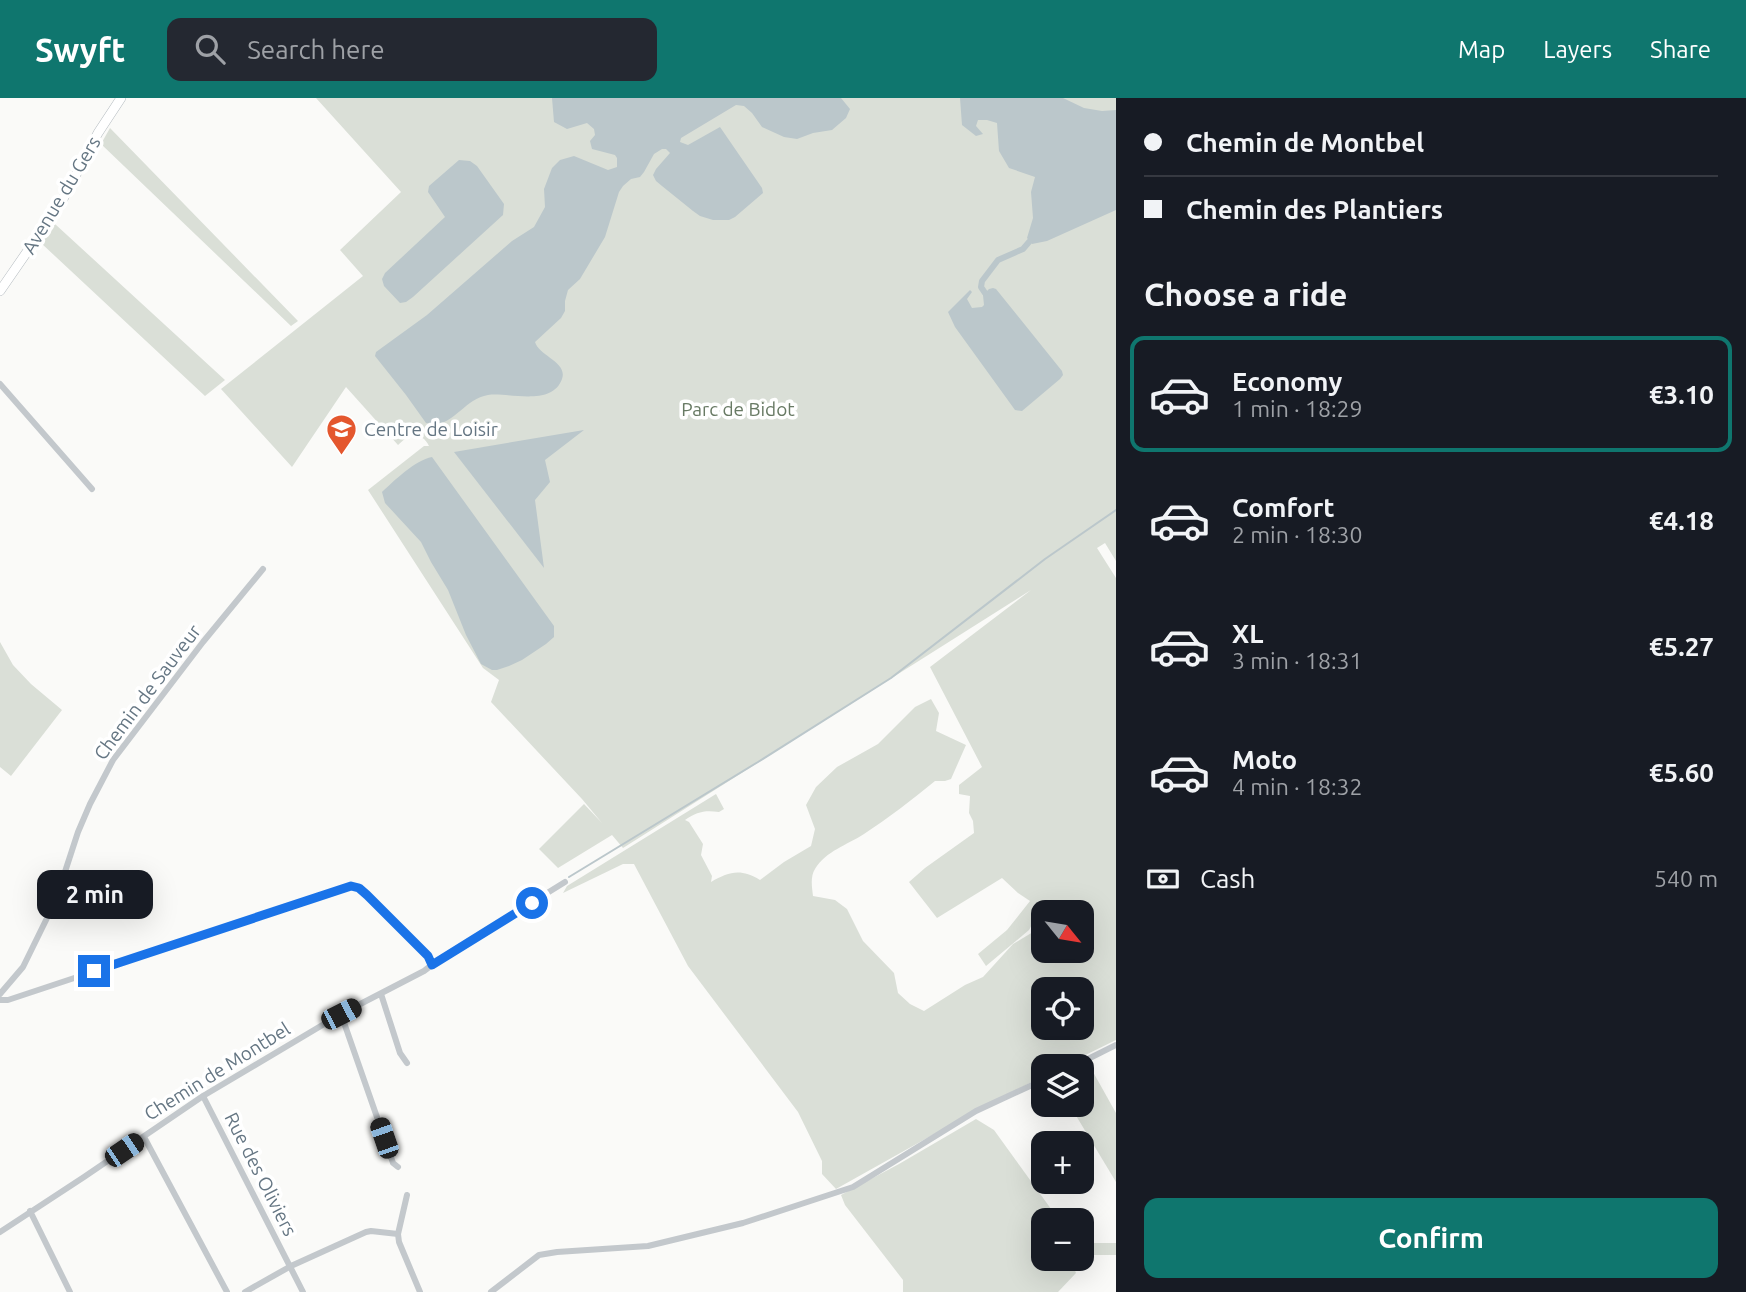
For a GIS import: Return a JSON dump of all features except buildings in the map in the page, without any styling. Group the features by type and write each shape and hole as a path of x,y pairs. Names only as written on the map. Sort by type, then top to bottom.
{"main road":[{"name":"Avenue du Gers","path":"0,291 62,201 98,133 121,98"}],"street":[{"path":"0,384 92,489"},
{"name":"Chemin de Sauveur","path":"0,994 23,967 49,914 78,832 113,760 263,569"},
{"name":"Chemin de Montbel","path":"0,1232 203,1096 341,1014 424,971 565,882"},
{"path":"0,1000 8,1000 351,886 359,888 367,895 428,956 432,965"},
{"path":"381,994 400,1054 407,1063"},
{"path":"341,1014 393,1163 398,1167"},
{"path":"1094,1056 1116,1045"},
{"path":"491,1292 539,1255 648,1246 743,1223 853,1186 975,1111 1031,1085"},
{"name":"Rue des Oliviers","path":"203,1096 303,1292"},
{"path":"144,1137 227,1292"},
{"path":"407,1195 398,1234 399,1242 420,1292"},
{"path":"30,1211 70,1292"},
{"path":"245,1292 257,1289 290,1266 366,1232 398,1234"}],"green space":[{"name":"Parc de Bidot","path":"316,98 1116,98 1116,561 1105,543 1097,548 1116,578 1116,1040 1087,1054 1031,1054 1031,1082 836,1189 822,1174 822,1161 798,1112 688,966 634,864 623,864 563,893 567,886 716,794 724,809 719,812 701,812 685,820 703,844 701,855 712,876 711,882 735,873 760,880 811,846 815,829 806,805 816,787 837,767 878,744 915,707 931,699 939,713 936,731 966,745 951,779 935,781 873,828 825,857 813,872 813,896 835,900 847,909 863,941 894,973 898,993 910,1004 924,1011 983,977 1013,944 1031,933 1031,963 1094,963 1094,900 1031,900 1029,930 986,966 978,954 1007,930 1030,901 1002,878 937,918 909,882 974,833 969,813 970,796 959,794 959,785 982,767 930,667 1031,590 623,848 612,835 558,868 539,849 584,804 602,823 491,702 499,680 483,668 368,490 424,446 429,446 425,440 412,435 398,445 346,387 292,467 221,389 363,276 340,250 401,192"},
{"path":"110,128 298,321 291,326 101,144"},
{"path":"55,224 225,380 205,396 41,243"},
{"path":"0,642 13,665 62,710 11,776 0,767"},
{"path":"1094,1074 1116,1113 1116,1182 1094,1145 1094,1131 1085,1131 1077,1117 1094,1117"},
{"path":"976,1119 994,1130 1031,1181 1031,1194 1040,1194 1050,1208 1031,1208 1031,1271 1076,1273 1058,1292 903,1292 903,1280 845,1205 841,1195"},
{"path":"1094,1243 1116,1243 1116,1255 1094,1255"}],"shaded area":[{"path":"552,98 841,98 850,109 846,118 832,130 797,139 784,137 762,127 744,106 736,105 681,138 680,142 688,145 720,127 762,188 763,193 729,220 713,220 700,216 656,181 653,175 656,169 670,153 662,149 654,154 640,177 631,179 619,192 605,237 580,279 568,290 565,311 535,342 561,368 562,379 557,388 540,396 488,395 471,402 443,423 426,423 375,356 376,352 427,315 512,241 534,227 545,207 544,189 552,168 560,160 574,156 608,170 617,167 615,155 592,149 590,141 595,135 594,129 587,123 567,129 554,122"},
{"path":"960,98 1063,98 1084,108 1116,110 1116,210 1047,241 1032,244 1027,238 1033,218 1031,192 1035,177 1009,168 999,151 997,123 978,120 976,126 983,134 976,136 962,125"},
{"path":"459,160 470,161 477,166 504,204 503,215 413,297 400,303 384,286 382,279 385,273 445,217 428,192 429,186"},
{"path":"993,288 1063,375 1022,411 1015,410 955,327 948,312 970,290 972,292 967,299 972,308 982,307 983,295"},
{"path":"584,430 545,460 550,482 535,500 544,568 454,452"},
{"path":"432,457 554,626 554,637 509,666 492,670 481,664 448,590 421,542 385,503 382,492 412,466"}],"waterway":[{"path":"985,293 981,287 982,281 998,260 1023,249 1029,242"},
{"path":"569,877 891,678 1045,559 1116,510"}],"place":[{"name":"Centre de Loisir","path":"341,456"}],"route":[{"path":"94,971 351,886 359,888 367,895 428,956 432,965 532,903"}]}
